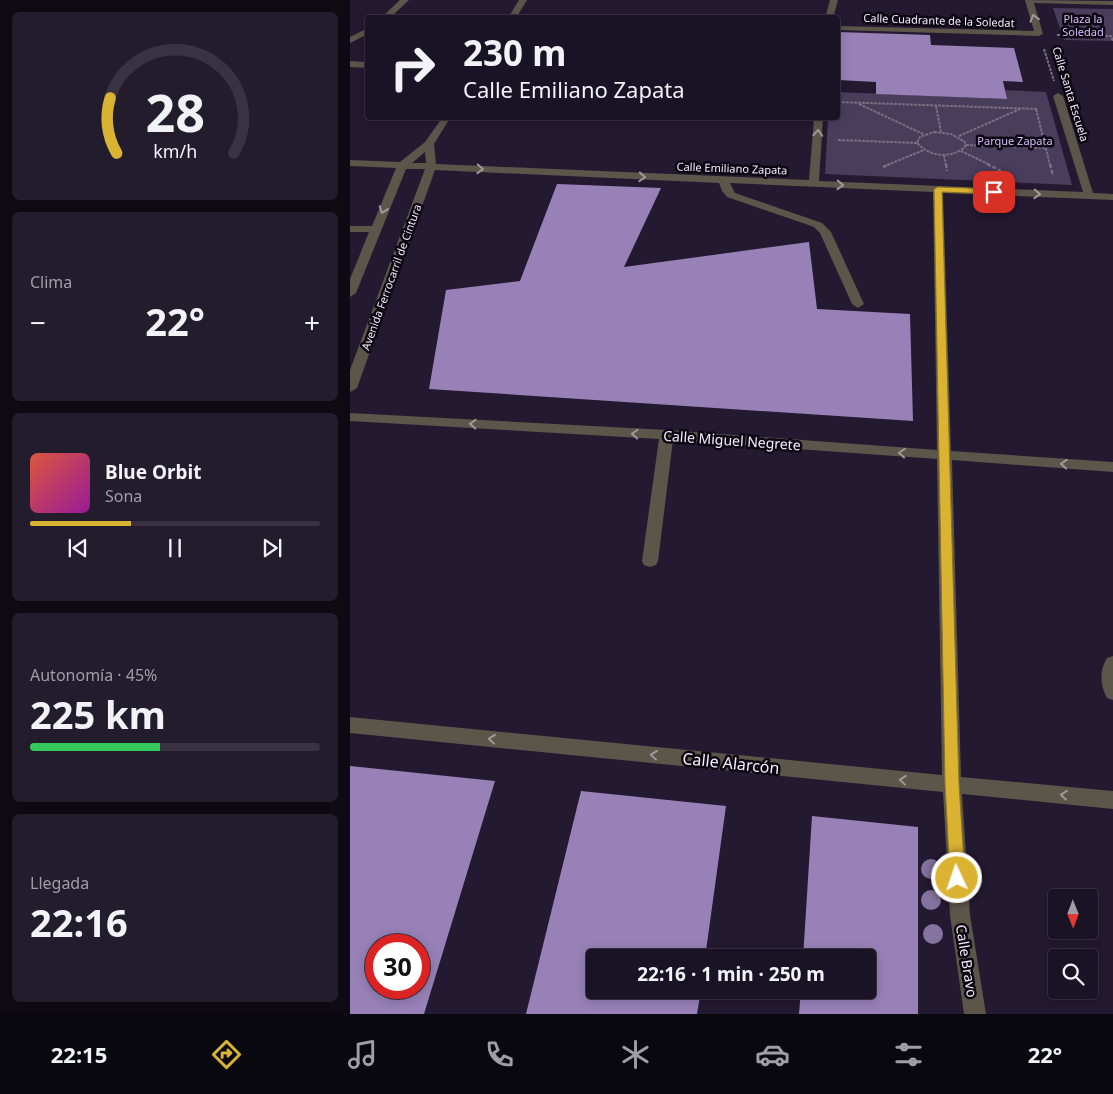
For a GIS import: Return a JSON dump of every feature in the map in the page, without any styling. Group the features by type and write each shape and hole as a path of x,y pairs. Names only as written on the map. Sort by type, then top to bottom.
{"street":[{"path":"388,15 404,0"},
{"path":"514,15 524,0"},
{"path":"830,15 834,0"},
{"path":"1029,1 1113,3"},
{"name":"Calle Santa Escuela","path":"1029,1 1039,34"},
{"name":"Calle Cuadrante de la Soledat","path":"840,28 1039,34"},
{"path":"350,40 365,32"},
{"path":"350,64 365,65"},
{"name":"Calle Santa Escuela","path":"1058,96 1089,196"},
{"path":"350,293 402,166 429,144 445,120"},
{"path":"814,184 819,120"},
{"path":"429,144 431,167"},
{"name":"Calle Emiliano Zapata","path":"350,163 1113,197"},
{"name":"Avenida Ferrocarril de Cintura","path":"350,388 431,167"},
{"path":"724,180 726,191 731,194 810,221 825,232 858,304"},
{"name":"Calle Bravo","path":"938,189 952,784 960,915 975,1014"},
{"path":"350,229 376,229"},
{"name":"Calle Miguel Negrete","path":"350,417 668,436 1113,467"},
{"path":"650,560 668,436"},
{"path":"1113,663 1110,665 1109,674 1113,692"},
{"name":"Calle Alarcón","path":"350,725 1113,800"}],"path":[{"path":"1039,34 1112,36 1113,41"},
{"name":"Calle Santa Escuela","path":"1039,34 1058,96"},
{"path":"840,102 1036,109 1054,176 1044,175"},
{"path":"857,103 924,135"},
{"path":"936,106 941,132"},
{"path":"917,143 920,137 924,135 941,132 959,136 1020,109"},
{"path":"836,132 836,140 917,143 924,150 944,154 961,151 1006,174 996,173"},
{"path":"959,136 966,145 1046,148"},
{"path":"961,151 966,145"},
{"path":"890,169 880,169 924,150"},
{"path":"944,154 947,171"}],"green space":[{"name":"Plaza la Soledad","path":"1053,8 1113,9 1113,41 1064,40"},
{"name":"Parque Zapata","path":"1005,90 1046,92 1072,185 825,174 828,120 840,120 840,92 1006,99"}],"building":[{"path":"840,32 930,35 931,45 1014,48 1023,82 1003,81 1007,99 876,94 876,82 840,80"},
{"path":"557,184 661,188 624,267 809,242 817,309 910,314 913,421 429,389 446,290 520,281"},
{"path":"350,766 495,781 430,994 430,934 365,934 365,999 429,999 424,1014 350,1014"},
{"path":"581,791 726,806 706,949 586,949 586,999 700,999 697,1014 526,1014"},
{"path":"812,816 918,827 918,1014 799,1014 800,999 876,999 876,949 804,949"}],"route":[{"path":"957,878 952,784 938,189 994,192"}]}
